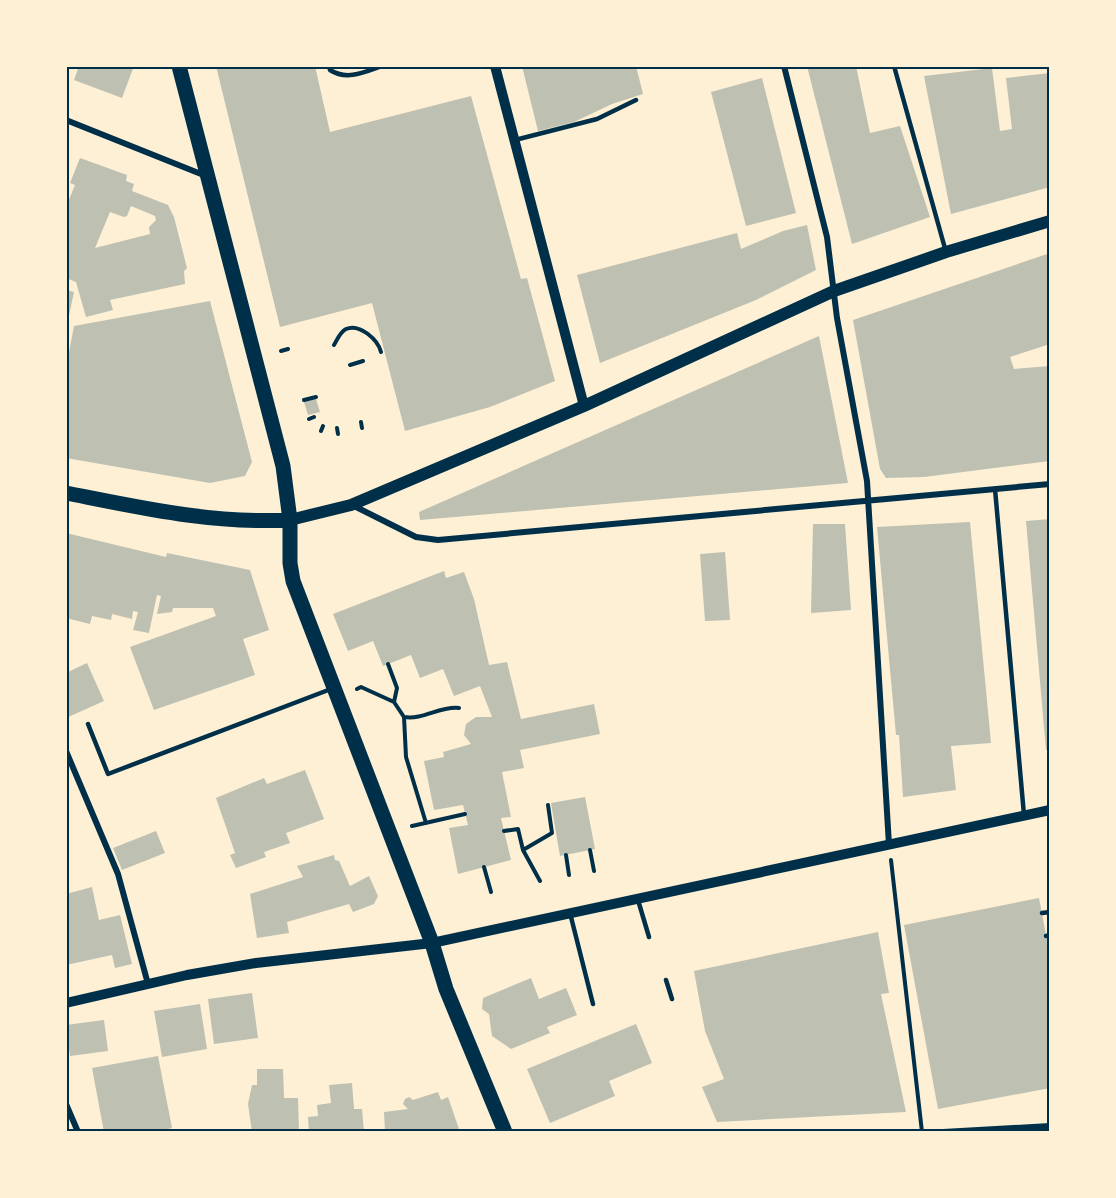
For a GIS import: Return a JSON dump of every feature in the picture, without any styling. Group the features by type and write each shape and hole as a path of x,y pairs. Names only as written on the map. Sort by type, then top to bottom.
{"main road":[{"path":"180,66 283,466 290,520 290,563 293,581 432,943 446,988 505,1132"},
{"path":"66,493 185,517 247,522 290,520 351,505 584,406 834,291 946,252 1050,221"}],"street":[{"path":"495,66 584,406"},
{"path":"784,66 827,237 834,291 867,481 889,844"},
{"path":"66,120 209,177"},
{"path":"351,505 416,537 438,540 1050,484"},
{"path":"66,751 118,874 148,984"},
{"path":"66,1003 256,963 432,943 1050,810"},
{"path":"66,1104 78,1132"},
{"path":"943,1132 1050,1126"}],"lane":[{"path":"329,66 330,70 339,76 351,76 382,66"},
{"path":"894,66 946,252"},
{"path":"514,140 597,119 636,100"},
{"path":"995,489 1024,816"},
{"path":"88,724 108,774 333,688"},
{"path":"637,898 649,937"},
{"path":"1042,914 1050,912"},
{"path":"570,913 593,1004"},
{"path":"666,980 672,999"}],"path":[{"path":"334,345 343,332 349,328 357,328 372,337 381,352"},
{"path":"281,351 288,350"},
{"path":"350,365 363,361"},
{"path":"304,400 316,397"},
{"path":"337,428 338,434"},
{"path":"388,664 397,688 394,702"},
{"path":"357,689 361,687 394,702 404,717 406,758 426,823"},
{"path":"404,717 416,718 438,709 459,708"},
{"path":"524,850 552,833 548,805"},
{"path":"412,826 465,814"},
{"path":"504,831 518,829 524,850 540,881"},
{"path":"889,844 922,1132"},
{"path":"590,850 594,870"},
{"path":"566,855 569,875"},
{"path":"484,867 491,892"}],"building":[{"path":"79,66 134,66 122,98 74,80"},
{"path":"216,66 315,66 330,132 471,96 521,279 527,278 555,381 490,407 405,431 372,303 280,327"},
{"path":"522,66 636,66 643,94 612,104 574,122 538,131"},
{"path":"807,66 856,66 870,133 900,126 930,217 852,244"},
{"path":"992,68 1000,131 1012,129 1006,78 1050,73 1050,187 951,214 924,76"},
{"path":"762,78 796,213 746,226 711,92"},
{"path":"80,158 127,175 126,181 134,184 132,191 168,205 174,217 187,268 184,271 185,284 110,300 113,310 86,317 76,282 66,278 66,207 75,185 70,183","holes":["131,206 155,216 156,220 149,227 150,234 95,248 110,212 124,217 127,216"]},
{"path":"807,225 816,270 756,300 600,363 577,275 737,233 741,249 783,231"},
{"path":"1050,253 1050,344 1010,357 1014,369 1050,366 1050,461 924,477 886,478 880,469 853,320"},
{"path":"66,290 74,292 67,325 66,324"},
{"path":"210,301 252,462 245,476 210,483 66,458 66,368 74,326"},
{"path":"819,336 848,483 420,520 419,512"},
{"path":"316,399 320,412 308,415 304,402"},
{"path":"1050,519 1050,750 1046,750 1026,521"},
{"path":"970,522 991,743 951,746 956,790 903,797 899,735 896,735 877,527"},
{"path":"813,524 845,524 851,610 811,613"},
{"path":"66,533 166,557 167,553 250,570 269,630 243,639 255,675 154,710 130,647 216,616 213,608 173,608 172,612 157,614 161,596 157,595 149,633 133,630 138,612 133,611 132,619 112,614 111,620 92,616 90,624 66,618"},
{"path":"725,552 730,620 705,621 700,554"},
{"path":"444,571 446,578 464,572 474,599 489,665 507,662 521,719 594,704 600,734 520,750 524,768 502,772 511,817 501,818 511,860 458,874 449,828 468,825 463,805 434,810 424,761 444,757 443,752 471,744 464,735 466,724 476,717 492,717 480,686 454,696 443,669 420,678 411,655 383,666 373,641 348,651 333,614"},
{"path":"87,663 104,701 66,718 66,673"},
{"path":"305,770 324,819 286,833 290,843 264,852 266,857 236,868 230,855 235,853 216,798 264,778 267,784"},
{"path":"585,797 595,849 560,856 551,803"},
{"path":"156,831 165,853 122,870 113,848"},
{"path":"334,855 350,886 369,876 378,896 374,904 353,912 349,904 287,922 289,933 257,938 250,894 303,877 297,866"},
{"path":"92,887 99,920 120,915 132,964 115,968 112,955 66,965 66,894"},
{"path":"1039,898 1050,956 1050,1088 938,1109 904,925"},
{"path":"878,932 889,993 881,994 906,1112 717,1122 702,1087 724,1079 705,1031 694,971"},
{"path":"531,978 539,999 566,988 577,1015 547,1027 550,1033 511,1049 492,1036 489,1014 482,1009 483,998"},
{"path":"252,993 258,1038 214,1044 208,999"},
{"path":"200,1004 207,1049 162,1057 154,1011"},
{"path":"104,1020 108,1051 70,1056 66,1025"},
{"path":"636,1024 652,1063 609,1081 615,1096 550,1123 527,1069"},
{"path":"158,1056 172,1128 164,1132 104,1132 92,1068"},
{"path":"257,1069 283,1069 284,1098 298,1098 299,1132 252,1132 248,1104 252,1085 257,1085"},
{"path":"352,1083 354,1109 362,1109 364,1132 309,1132 308,1117 318,1116 317,1105 331,1103 329,1085"},
{"path":"438,1092 441,1100 448,1097 460,1132 385,1132 384,1112 408,1109 403,1104 405,1099 409,1097 413,1100"}]}
